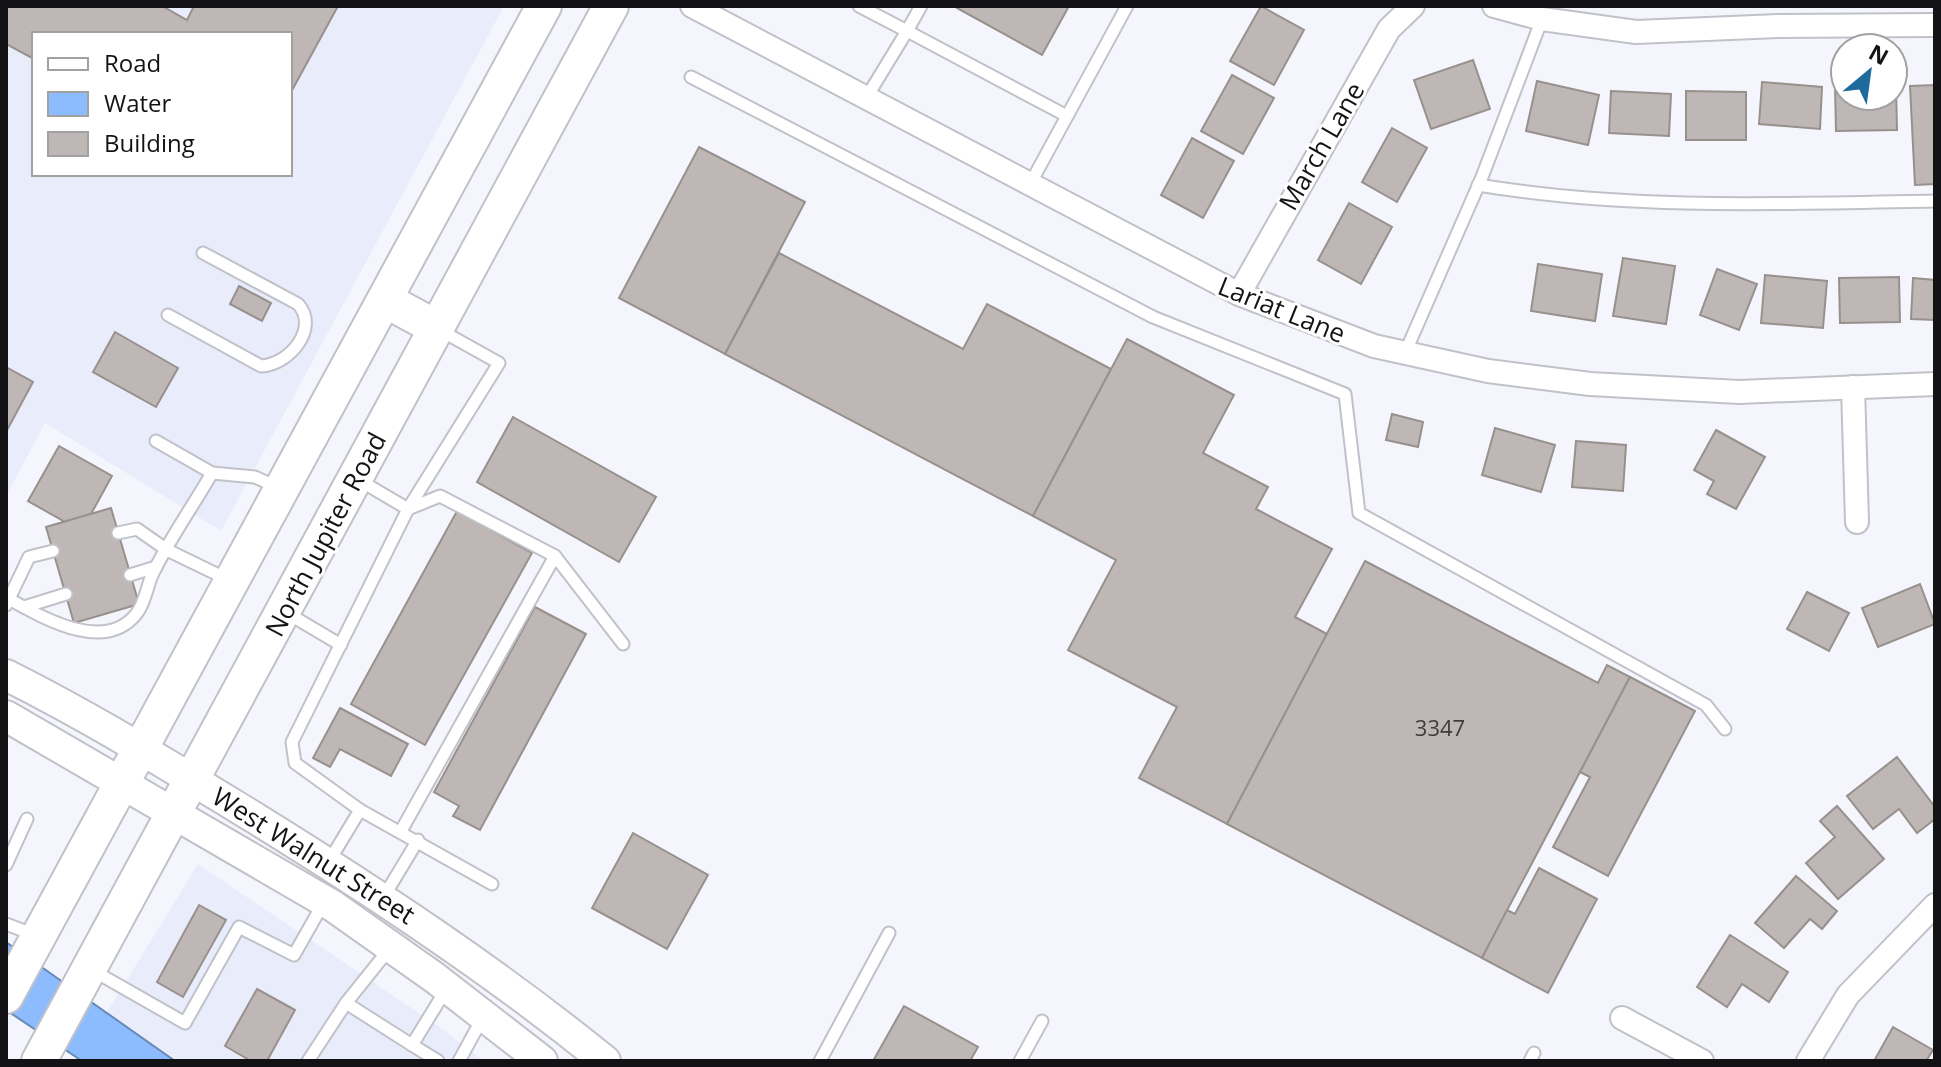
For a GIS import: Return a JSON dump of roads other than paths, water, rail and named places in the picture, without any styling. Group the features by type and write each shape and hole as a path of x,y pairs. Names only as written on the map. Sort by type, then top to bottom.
{"main road":[{"path":"6,996 124,784 544,6"},
{"name":"North Jupiter Road","path":"39,1061 611,6"},
{"path":"385,300 437,328"},
{"name":"West Walnut Street","path":"6,675 192,779 383,898 521,993 605,1061"},
{"name":"West Walnut Street","path":"6,716 324,901 447,988 542,1061"}],"street":[{"name":"Lariat Lane","path":"692,6 1028,186 1239,294 1374,346 1488,371 1590,384 1739,392 1935,384"},
{"name":"March Lane","path":"1239,294 1389,29 1413,6"},
{"path":"1494,6 1542,19 1636,32 1935,25"},
{"path":"1853,387 1857,522"},
{"path":"1808,1061 1848,995 1935,905"},
{"path":"1622,1018 1702,1061"}],"lane":[{"path":"859,6 1067,116"},
{"path":"865,100 921,6"},
{"path":"1028,186 1127,6"},
{"path":"1405,353 1478,185 1542,19"},
{"path":"691,77 1153,317 1345,394 1359,513 1706,705 1725,729"},
{"path":"1478,185 1546,196 1629,202 1935,201"},
{"path":"168,315 261,366 276,365 287,358 307,325 305,312 298,304 203,253"},
{"path":"437,328 499,363 408,509 292,742 295,763 360,810 492,884"},
{"path":"156,441 212,473 255,477 283,489"},
{"path":"53,551 29,557 7,602 24,607 60,627 103,631 136,615 156,567 212,473"},
{"path":"355,478 408,509"},
{"path":"408,509 440,496 555,556 623,644"},
{"path":"118,533 137,529 167,550 233,581"},
{"path":"401,831 555,556"},
{"path":"130,575 156,567"},
{"path":"24,607 66,594"},
{"path":"283,611 341,645"},
{"path":"328,863 360,810"},
{"path":"6,865 27,819"},
{"path":"383,898 418,840"},
{"path":"86,975 185,1023 239,927 294,955 324,901"},
{"path":"6,924 37,941"},
{"path":"820,1061 889,933"},
{"path":"308,1061 346,1003 391,947"},
{"path":"412,1045 447,988"},
{"path":"346,1003 438,1061"},
{"path":"459,1061 484,1016"},
{"path":"1020,1061 1042,1021"}],"water":[{"path":"6,942 175,1061 82,1061 6,1010"}]}
